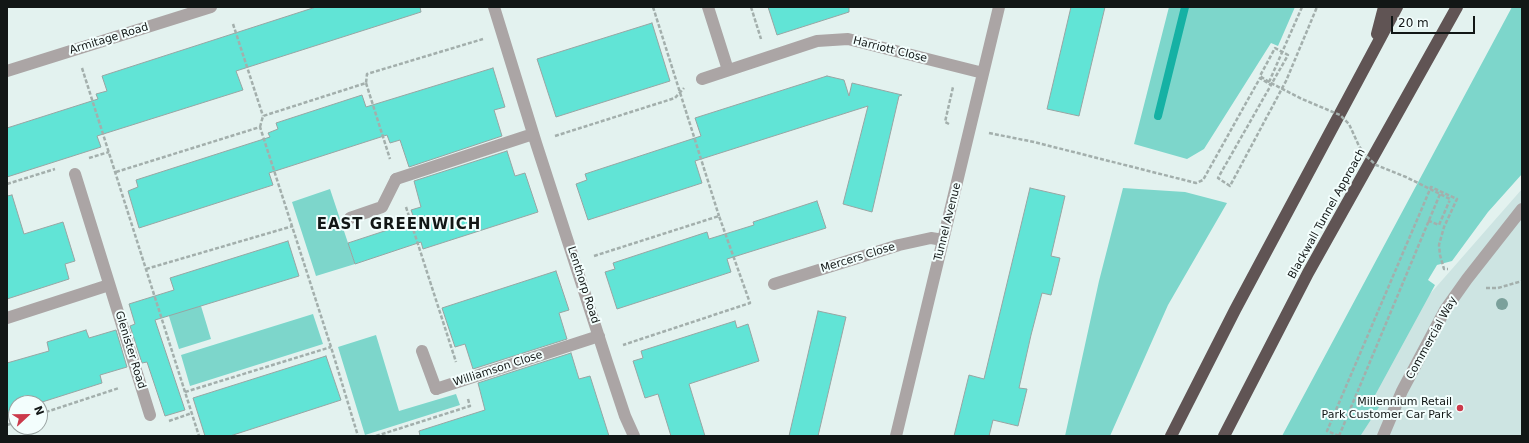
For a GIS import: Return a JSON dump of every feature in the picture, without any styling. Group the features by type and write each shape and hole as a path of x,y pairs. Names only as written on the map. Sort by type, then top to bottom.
{"highway":[{"path":"1373,51 1384,7"},
{"path":"1171,436 1235,310 1396,7"},
{"name":"Blackwall Tunnel Approach","path":"1224,436 1308,273 1457,7"}],"street":[{"name":"Armitage Road","path":"7,71 211,7"},
{"name":"Lenthorp Road","path":"494,7 519,90 625,416 634,436"},
{"path":"708,7 728,70"},
{"name":"Tunnel Avenue","path":"896,436 999,7"},
{"name":"Harriott Close","path":"702,79 817,41 848,39 983,73"},
{"path":"350,218 382,207 396,178 535,138"},
{"name":"Glenister Road","path":"75,174 150,415"},
{"name":"Commercial Way","path":"1383,436 1402,391 1445,310 1467,279 1522,209"},
{"name":"Mercers Close","path":"774,284 899,245 932,238 943,240"},
{"path":"7,318 110,285"},
{"name":"Williamson Close","path":"422,351 436,389 599,336"}],"path":[{"path":"622,346 750,303 719,216 653,7"},
{"path":"751,7 762,44"},
{"path":"1269,82 1302,7"},
{"path":"1317,7 1286,81 1238,172 1230,186 1218,178 1271,85 1274,80 1288,55 1275,48 1260,76 1269,82 1302,99 1340,115 1348,124 1365,155 1376,165 1457,199 1444,227 1443,236 1439,245 1444,269"},
{"path":"233,24 263,116 260,126 358,436"},
{"path":"392,165 366,82 367,74 502,33"},
{"path":"76,49 198,436"},
{"path":"982,132 1034,142 1196,183 1203,180 1260,78 1271,85"},
{"path":"535,138 675,98 686,87 702,79"},
{"path":"263,116 366,82"},
{"path":"952,124 945,122 954,82"},
{"path":"116,172 260,126"},
{"path":"1440,193 1339,436 1328,431 1334,416 1430,187 1440,193 1445,196 1450,199 1439,225 1429,221 1440,193"},
{"path":"594,256 719,216"},
{"path":"146,269 292,226"},
{"path":"1482,287 1498,288 1522,281"},
{"path":"185,392 331,347"},
{"path":"48,411 119,388"}],"shaded area":[{"path":"1169,7 1295,7 1278,46 1271,43 1204,149 1187,159 1134,144"},
{"path":"1512,7 1522,7 1522,174 1488,212 1452,261 1437,265 1428,280 1435,285 1373,399 1381,404 1361,435 1282,436"},
{"path":"1123,188 1185,192 1227,203 1168,305 1110,436 1065,436 1099,281"},
{"path":"330,189 355,264 316,276 292,202"},
{"path":"1522,189 1522,436 1338,436 1423,302"},
{"path":"201,306 211,339 179,349 168,313"},
{"path":"313,314 323,344 190,386 181,355"},
{"path":"376,335 399,411 456,394 460,405 365,435 338,347"}],"building":[{"path":"316,7 420,7 421,12 236,71 243,90 97,136 101,147 7,177 7,128 98,99 96,94 107,91 102,76"},
{"path":"768,7 849,7 849,12 777,35"},
{"path":"1071,7 1105,7 1079,116 1047,109"},
{"path":"652,23 670,81 556,117 537,59"},
{"path":"493,68 505,107 494,110 502,136 409,167 400,140 390,143 387,135 269,173 273,185 139,228 128,191 138,187 136,180 270,137 268,133 278,129 276,123 362,95 366,107"},
{"path":"827,76 844,80 849,96 852,83 902,95 899,96 872,212 843,204 868,106 695,161 702,183 588,220 576,184 587,180 585,174 701,136 695,118"},
{"path":"507,151 515,176 525,173 538,212 423,249 421,242 355,264 348,243 415,221 411,210 421,207 414,181"},
{"path":"1030,188 1065,196 1051,256 1060,258 1051,295 1042,293 1031,335 1019,388 1027,389 1018,426 993,420 989,436 954,436 969,375 984,379"},
{"path":"12,195 24,234 63,222 75,261 65,264 69,279 7,299 7,196"},
{"path":"817,201 826,228 727,259 731,272 617,309 605,272 615,269 613,263 707,232 709,239 754,225 753,222"},
{"path":"288,241 299,276 155,320 185,410 165,416 147,362 142,363 130,326 135,324 129,304 174,290 170,278"},
{"path":"556,271 569,310 559,313 567,339 473,369 465,344 455,347 442,308"},
{"path":"818,311 846,317 818,436 789,436"},
{"path":"735,321 737,328 748,324 759,361 689,384 705,436 671,436 658,394 645,398 633,361 643,358 641,351"},
{"path":"86,330 89,338 116,330 127,367 100,375 102,383 48,400 48,395 8,395 7,413 7,363 49,351 47,342"},
{"path":"571,353 579,379 590,376 609,436 420,436 419,431 485,410 478,383"},
{"path":"326,356 341,400 230,436 205,436 193,398"}],"waterway":[{"path":"1158,116 1185,7"}],"place":[{"name":"Millennium Retail Park Customer Car Park","path":"1460,408"}],"district":[{"name":"EAST GREENWICH","path":"399,225"}]}
